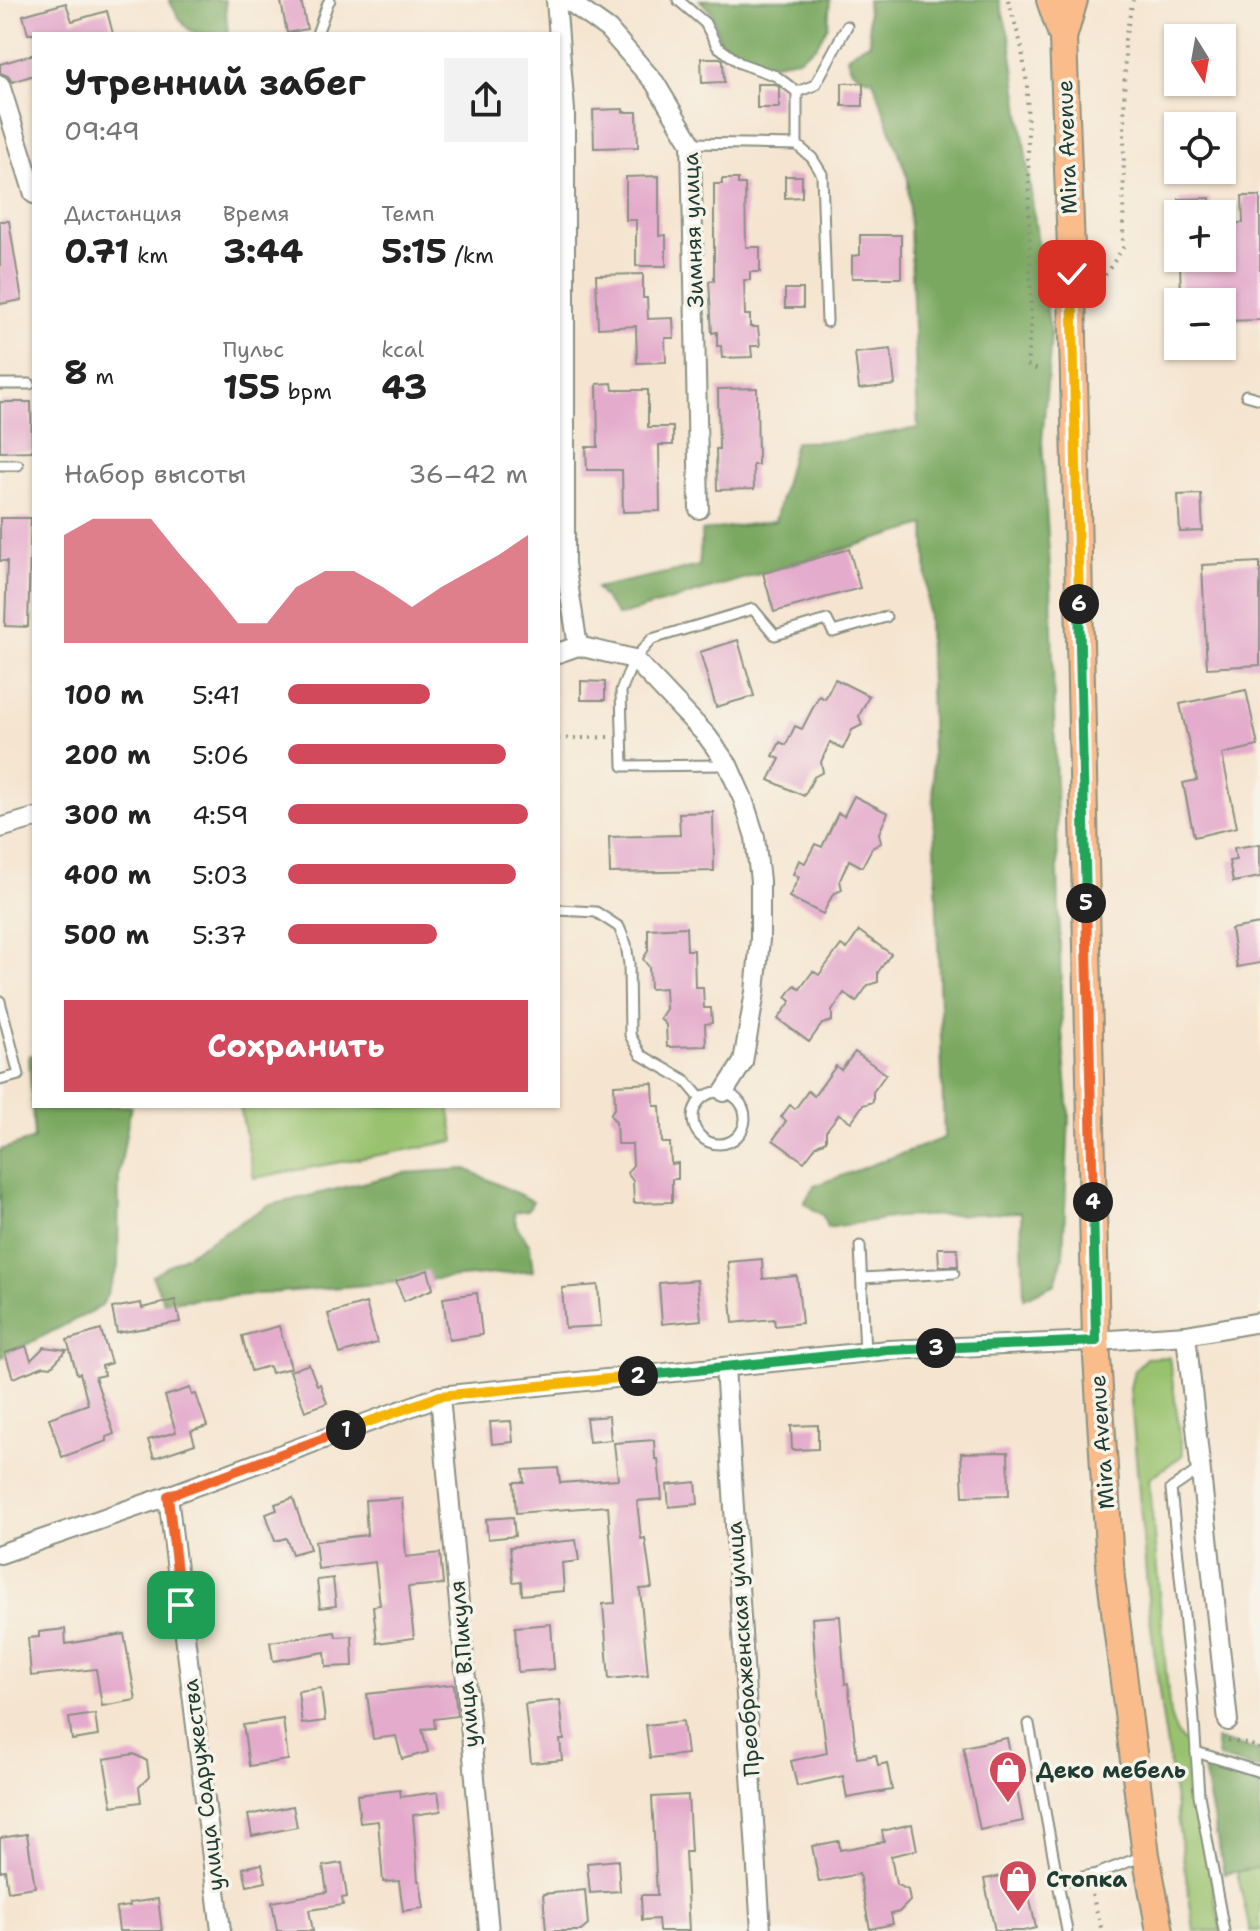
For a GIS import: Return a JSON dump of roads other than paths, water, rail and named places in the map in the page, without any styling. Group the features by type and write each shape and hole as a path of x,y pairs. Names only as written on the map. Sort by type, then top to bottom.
{"main road":[{"name":"Mira Avenue","path":"1050,0 1063,38 1072,289 1096,1341 1111,1579 1146,1855 1160,1931"},
{"name":"Mira Avenue","path":"1063,38 1074,0"}],"street":[{"path":"556,0 558,32"},
{"name":"Зимняя улица","path":"567,0 608,29 618,40 655,83 691,143 699,509"},
{"path":"560,74 565,564 578,646"},
{"path":"0,85 32,188"},
{"path":"560,652 578,646 634,659 707,736 728,765 743,799 755,837 760,881 760,939 743,1062 724,1092"},
{"path":"0,828 32,819"},
{"path":"0,1554 440,1396 865,1352 1186,1335 1260,1322"},
{"path":"1186,1335 1228,1721"},
{"name":"Преображенская улица","path":"725,1367 761,1931"},
{"name":"улица В.Пикуля","path":"440,1396 489,1931"},
{"name":"улица Содружества","path":"168,1496 221,1931"}],"lane":[{"path":"318,32 330,0"},
{"path":"678,0 705,23 717,46 740,63 776,76 797,92"},
{"path":"797,92 815,85 847,26"},
{"path":"797,92 797,145"},
{"path":"691,143 797,145 812,158 822,174 827,322"},
{"path":"0,384 30,384"},
{"path":"1246,395 1260,399"},
{"path":"0,465 18,465"},
{"path":"728,765 623,766 621,691 634,659 652,639 753,609 775,635 827,620 833,632 886,617"},
{"path":"560,910 596,912 619,927 629,964 630,1035 641,1055 685,1080 701,1099"},
{"path":"0,1001 19,1075 0,1080"},
{"path":"724,1092 739,1101 745,1115 742,1131 736,1138 728,1143 711,1143 703,1138 697,1131 693,1114 701,1099 724,1092"},
{"path":"860,1246 865,1352"},
{"path":"862,1278 954,1273"},
{"path":"1200,1469 1171,1489 1192,1692 1199,1795 1224,1931"},
{"path":"1029,1724 1067,1931"},
{"path":"1196,1752 1260,1772"},
{"path":"1058,1882 1086,1876 1146,1855"}],"place":[{"name":"Деко мебель","path":"1008,1804"},
{"name":"Стопка","path":"1018,1913"}]}
